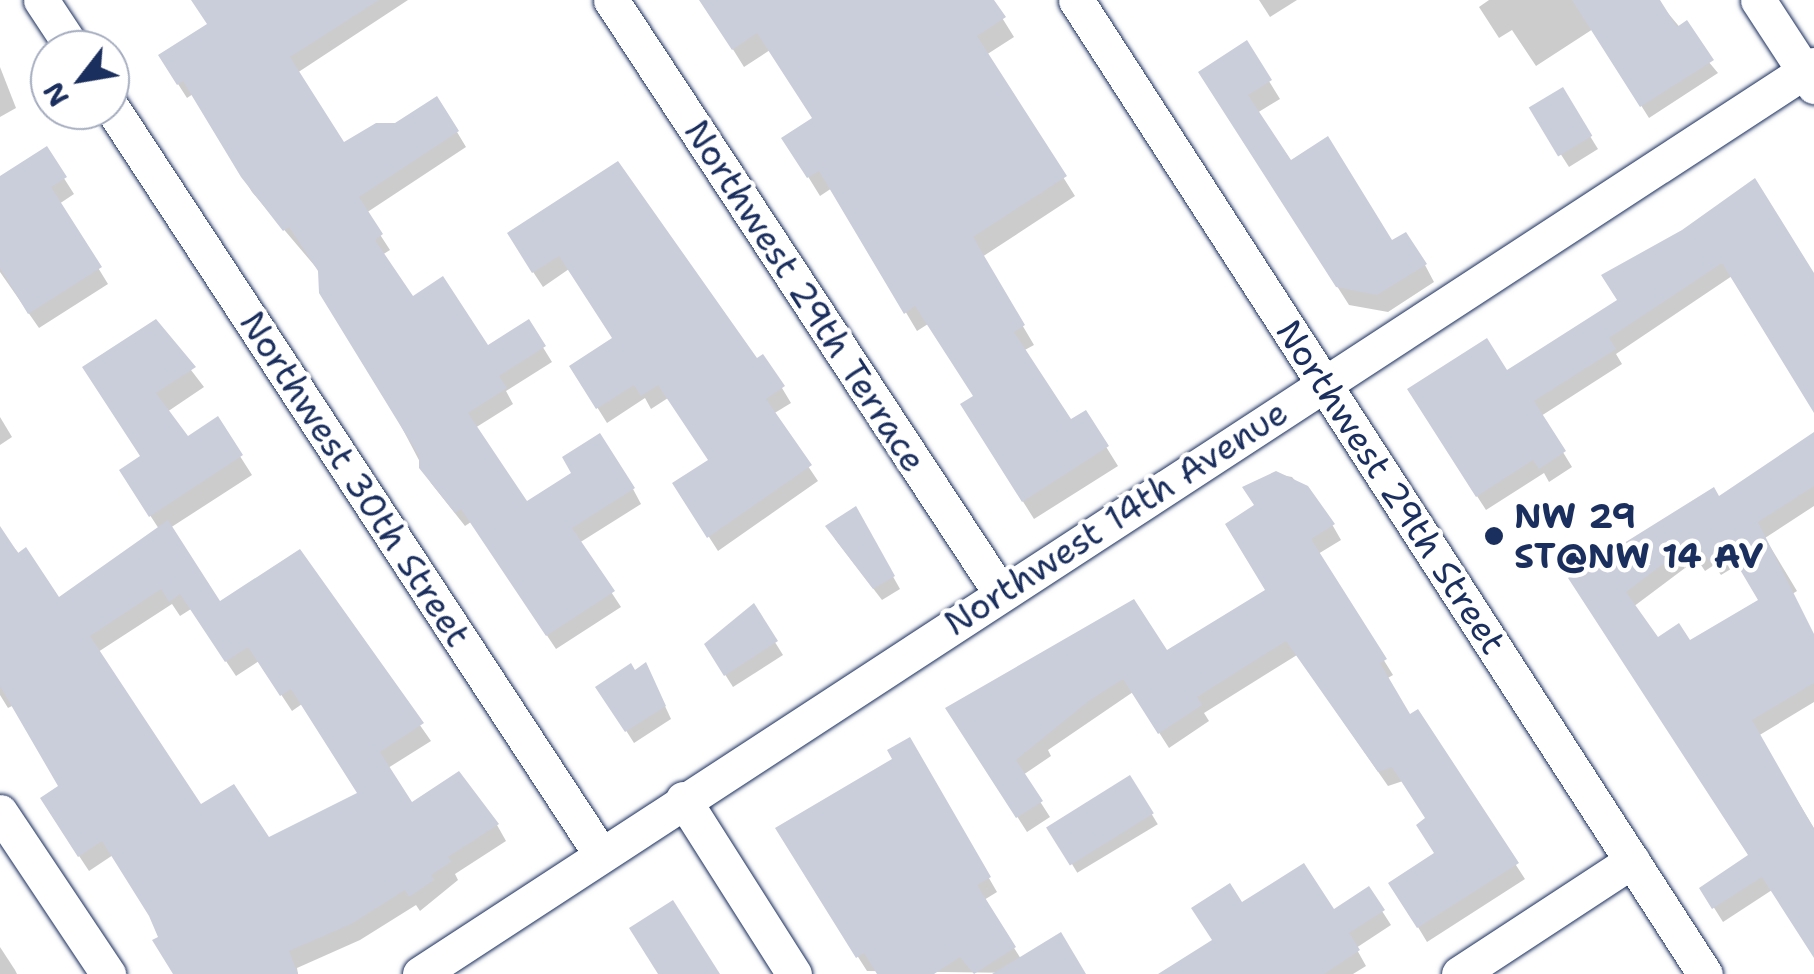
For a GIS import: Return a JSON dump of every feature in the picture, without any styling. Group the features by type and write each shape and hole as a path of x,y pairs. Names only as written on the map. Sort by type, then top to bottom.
{"street":[{"path":"41,0 61,30"},
{"name":"Northwest 29th Terrace","path":"611,0 1000,592"},
{"name":"Northwest 29th Street","path":"1076,0 1705,974"},
{"path":"1758,0 1811,74"},
{"name":"Northwest 14th Avenue","path":"420,974 1000,592 1811,74"},
{"name":"Northwest 30th Street","path":"126,130 600,853"},
{"path":"682,800 794,974"},
{"path":"0,812 108,974"},
{"path":"1459,974 1632,862"}],"building":[{"path":"191,0 379,0 290,57 344,142 376,123 395,123 437,96 459,131 359,197 383,234 375,240 413,296 443,276 488,345 529,319 546,346 499,376 507,388 468,413 527,501 571,473 562,457 600,433 635,488 572,528 615,591 546,636 461,509 455,513 419,468 419,456 319,293 318,271 289,227 283,231 241,177 183,81 177,85 158,55 207,24"},
{"path":"699,0 994,0 1006,17 977,36 1067,176 973,237 1025,325 1014,332 1071,419 1086,410 1109,446 1022,502 960,404 973,396 915,306 904,314 819,171 807,178 781,138 812,118 757,33 732,50"},
{"path":"1572,0 1660,0 1677,27 1687,20 1714,60 1640,107"},
{"path":"1247,40 1272,80 1248,95 1291,160 1328,136 1392,240 1406,232 1427,264 1377,295 1336,287 1198,72"},
{"path":"1563,87 1592,136 1558,156 1529,108"},
{"path":"47,146 67,177 51,187 102,267 28,314 0,268 0,176"},
{"path":"618,161 757,358 763,354 785,386 766,399 812,465 707,538 672,483 708,460 658,385 641,396 634,385 596,409 569,366 612,338 559,256 532,273 507,233"},
{"path":"1755,178 1814,273 1814,413 1722,263 1609,338 1616,349 1534,401 1566,451 1539,469 1533,460 1476,497 1407,389 1487,338 1507,370 1617,300 1601,275 1682,230"},
{"path":"156,319 196,367 156,393 188,436 218,416 243,455 149,517 119,470 140,456 82,367"},
{"path":"1814,432 1814,486 1758,522 1814,634 1814,683 1752,720 1814,829 1814,958 1762,877 1712,909 1699,888 1748,855 1568,578 1714,487 1719,496","holes":["1687,546 1695,558 1703,552 1710,562 1729,551 1758,600 1690,640 1679,623 1658,637 1626,592"]},
{"path":"1276,471 1308,486 1335,524 1311,539 1387,659 1380,663 1410,714 1418,709 1519,863 1417,928 1388,883 1434,853 1416,825 1425,818 1392,767 1378,772 1286,641 1197,697 1202,705 1158,734 1123,679 1090,700 1016,760 1043,801 1016,818 945,708 1134,599 1167,650 1265,590 1225,524 1254,505 1242,487"},
{"path":"856,506 895,576 873,589 825,526"},
{"path":"168,520 220,601 300,549 424,723 380,752 412,802 459,771 499,824 448,857 451,862 431,875 434,880 409,897 405,890 351,924 289,951 298,974 173,974 152,940 158,937 149,916 102,841 78,857 40,798 58,786 0,686 0,526 18,553 26,547 59,597","holes":["161,589 169,602 180,594 225,662 248,647 280,696 291,689 357,793 269,837 234,784 201,804 90,636"]},
{"path":"754,603 778,641 724,676 704,644"},
{"path":"646,662 666,706 625,732 595,687 631,663 635,670"},
{"path":"910,737 991,877 977,885 1016,947 974,974 960,957 934,974 877,974 864,953 856,958 775,828 892,759 887,750"},
{"path":"1130,775 1154,813 1070,866 1046,827"},
{"path":"1304,863 1334,909 1369,886 1385,910 1349,933 1360,950 1324,974 1158,974 1212,940 1191,908 1230,883 1242,902"},
{"path":"673,900 720,974 658,974 629,928"},
{"path":"1061,932 1086,974 992,974"}],"place":[{"name":"NW 29 ST@NW 14 AV","path":"1494,536"}]}
